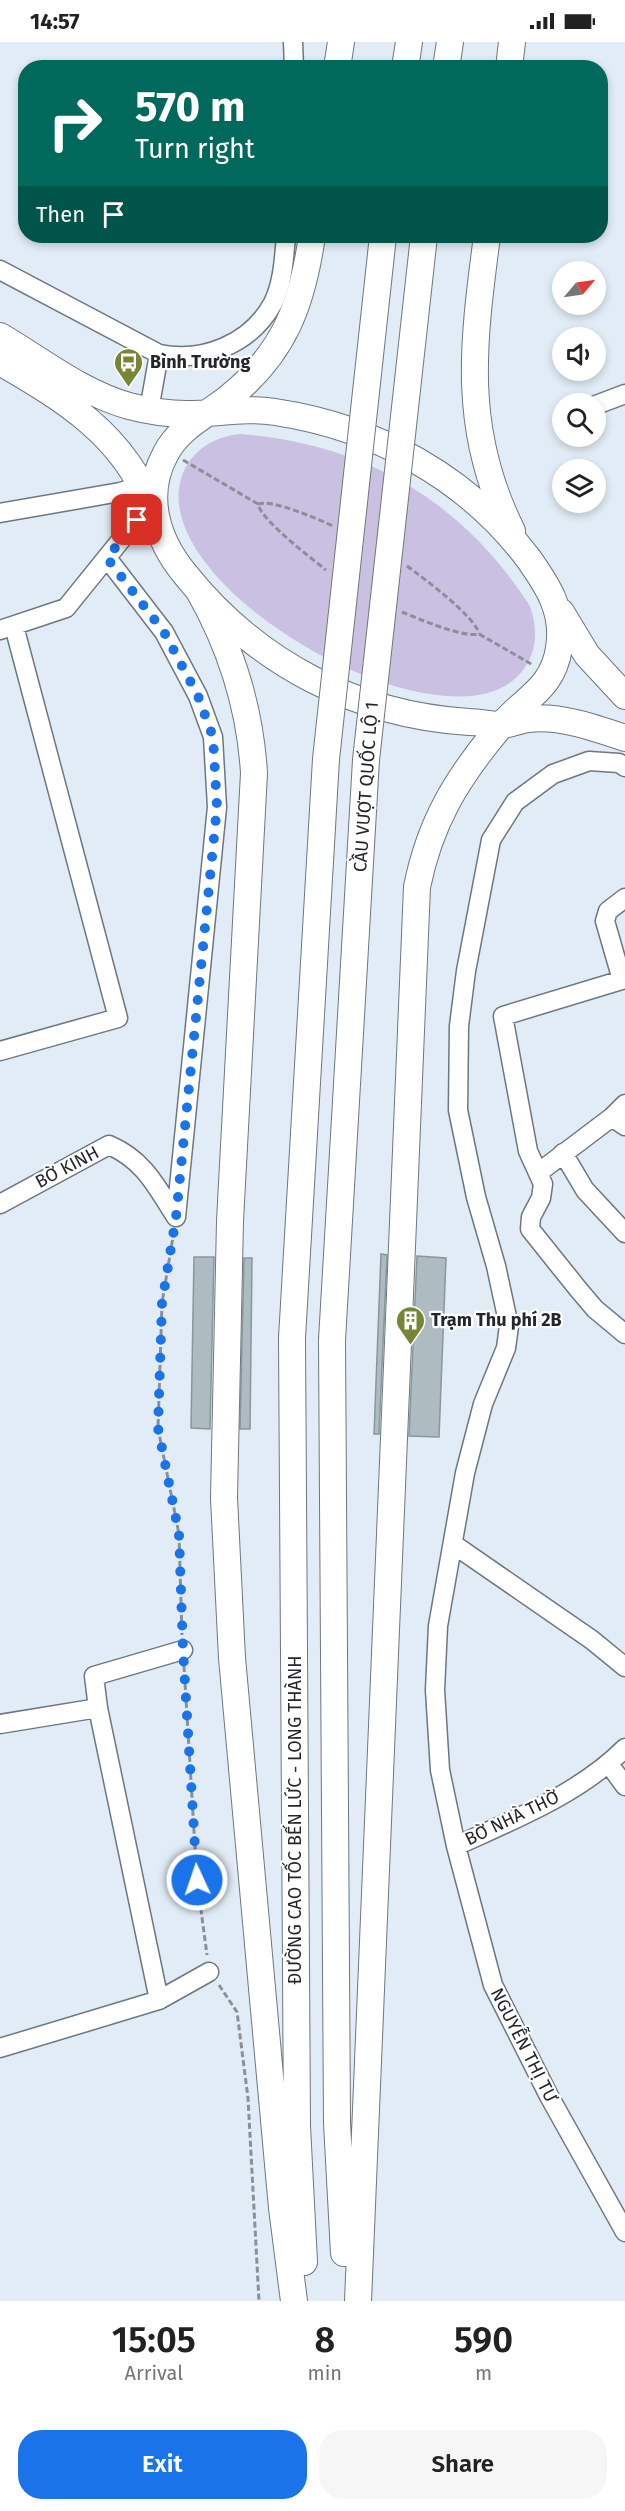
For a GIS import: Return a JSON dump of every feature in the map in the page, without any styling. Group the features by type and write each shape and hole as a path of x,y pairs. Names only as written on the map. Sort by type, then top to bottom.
{"highway":[{"path":"338,60 341,42"},
{"path":"406,60 409,42"},
{"path":"447,60 450,42"},
{"path":"510,60 512,42"},
{"path":"149,504 155,478 167,451 186,428 242,387 257,372 282,337 300,297 311,243"},
{"name":"ĐƯỜNG CAO TỐC BẾN LỨC - LONG THÀNH","path":"307,2301 297,2126 292,1338 326,759 382,243"},
{"name":"CẦU VƯỢT QUỐC LỘ 1","path":"347,2301 337,2123 332,1340 366,760 423,243"},
{"path":"486,243 474,348 476,410 489,471 505,516 521,550"},
{"path":"0,336 95,393 148,410 187,414 241,409 303,416 352,430 391,446 441,475 503,529 553,595 587,655 625,696"},
{"path":"0,362 50,391 83,414 118,451 149,504 179,567 220,614 268,654 294,671 369,704 414,715 501,725 529,719 555,721 581,725 625,738"},
{"path":"199,591 224,639 242,689 252,745 254,773 231,1198 224,1498 232,1658 282,2208 294,2301"},
{"path":"358,2301 389,1518 407,1179 415,910 422,865 436,822 456,783 501,725 532,699 550,675 561,637 558,609 553,595"}],"street":[{"path":"293,42 294,60"},
{"path":"0,270 159,354 185,357 221,350 254,326 273,302 279,288 285,243"},
{"path":"148,410 159,354"},
{"path":"606,401 625,394"},
{"path":"0,513 120,492 149,504 66,608 7,628 118,1018 0,1051"},
{"path":"107,558 164,632 198,696 213,737 217,807 176,1217"},
{"name":"NGUYỄN THỊ TƯ","path":"625,767 619,763 589,761 553,774 515,802 491,840 466,971 459,1026 458,1110 476,1197 496,1266 509,1326 506,1348 483,1404 465,1473 438,1626 435,1690 440,1770 456,1846 493,1985 549,2096 625,2232"},
{"path":"625,898 608,911 604,921 622,980 503,1016 528,1151 543,1191 531,1217 532,1233 590,1302 625,1334"},
{"path":"538,1173 563,1153 618,1122 625,1104"},
{"name":"BỜ KINH","path":"0,1204 109,1145 123,1151 144,1167 176,1217"},
{"path":"563,1153 585,1190 625,1233"},
{"path":"453,1544 592,1640 625,1667"},
{"path":"159,2000 98,1708 94,1676 183,1650"},
{"path":"0,1724 98,1708"},
{"name":"BỜ NHÀ THỜ","path":"456,1846 542,1807 609,1764 625,1748"},
{"path":"609,1764 625,1786"},
{"path":"0,2048 159,2000 209,1972"}],"path":[{"path":"167,451 258,504"},
{"path":"479,634 550,675"},
{"path":"176,1217 162,1303 158,1428 179,1534 183,1650 197,1880 209,1972 237,2012 248,2098 259,2301"}],"shaded area":[{"path":"241,434 287,440 329,450 369,465 407,484 442,508 474,536 503,569 530,606 535,637 532,652 525,667 490,692 439,695 378,681 314,652 256,613 210,568 183,521 182,476 191,459 213,441"}],"building":[{"path":"381,1254 387,1255 379,1434 374,1434"},
{"path":"417,1256 446,1258 439,1437 409,1436"},
{"path":"194,1257 214,1257 210,1429 191,1428"},
{"path":"244,1258 252,1258 250,1429 240,1429"}],"place":[{"name":"Bình Trường","path":"129,388"},
{"name":"Trạm Thu phí 2B","path":"410,1346"}],"route":[{"path":"137,520 107,558 164,632 198,696 213,737 217,807 176,1217 162,1303 158,1428 179,1534 183,1650 197,1880"}]}
